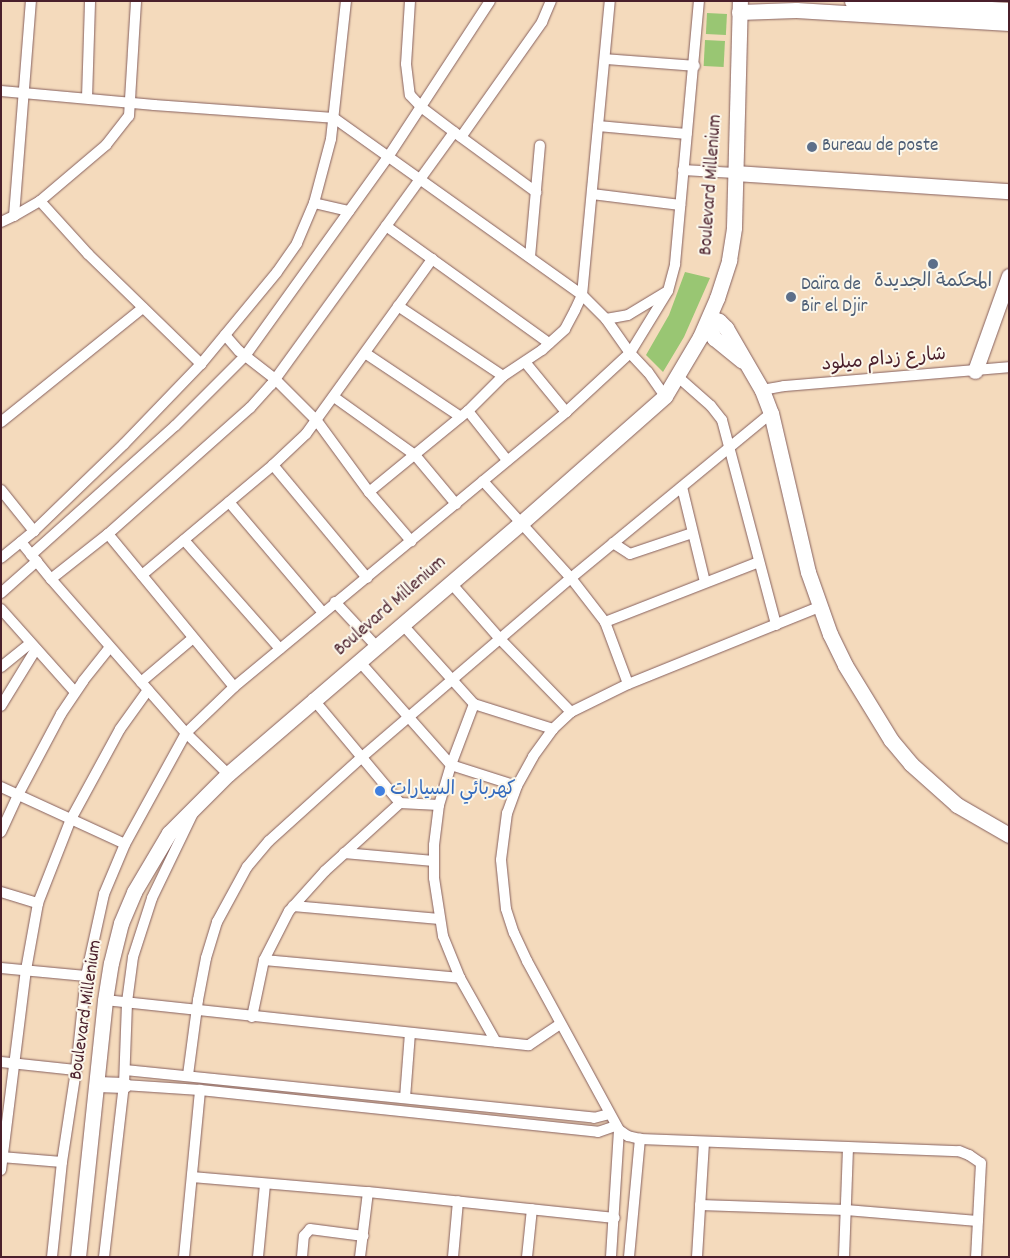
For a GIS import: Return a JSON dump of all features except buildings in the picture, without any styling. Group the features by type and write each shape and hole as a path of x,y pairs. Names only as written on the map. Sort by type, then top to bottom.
{"main road":[{"path":"852,1 916,3 1009,10"},
{"path":"740,7 1009,23"},
{"name":"Boulevard Millenium","path":"78,1257 105,1000 121,923 134,892 168,833 199,801 313,699 521,523 665,396 708,321 718,298 731,243 740,7"},
{"path":"735,173 1009,191"},
{"path":"975,371 1009,276"},
{"path":"718,298 732,346"},
{"path":"708,321 723,324 732,346 747,365 762,390 771,413 800,541 819,607 830,634 858,687 892,740 911,764 957,805 1009,835"},
{"path":"685,363 693,356 709,350 732,346"},
{"path":"97,1084 124,1078"}],"street":[{"path":"14,216 26,93 31,1"},
{"path":"87,98 90,1"},
{"path":"1,222 40,201 106,145 130,116 136,1"},
{"path":"1,558 34,531 124,444 201,364 277,272 297,243 314,203 331,139 346,1"},
{"path":"410,1 407,82 410,95 421,107 457,135 536,192"},
{"path":"1,594 34,558 175,426 245,356 388,156 490,1"},
{"path":"51,579 108,534 250,408 275,379 420,180 457,135 542,22 551,1"},
{"path":"369,492 464,414 502,376 549,343 564,328 582,296 610,1"},
{"path":"52,1257 86,976 104,894 125,844 186,733 234,687 566,412 630,353 668,291 678,248 680,205 699,1"},
{"path":"604,59 694,66"},
{"path":"1,90 130,103 334,118 582,296 606,319 630,353 648,372 665,396"},
{"path":"598,126 687,134"},
{"path":"530,257 540,145"},
{"path":"684,170 735,173"},
{"path":"592,194 680,205"},
{"path":"40,201 56,221 201,364"},
{"path":"314,203 349,211"},
{"path":"386,226 549,343"},
{"path":"142,575 273,465 317,421 432,259"},
{"path":"606,319 634,312 668,291"},
{"path":"398,306 502,376"},
{"path":"1,422 143,308"},
{"path":"225,335 245,356 275,379 317,421 369,492 411,541"},
{"path":"365,353 464,414 507,460"},
{"path":"524,362 566,412"},
{"name":"شارع زدام ميلود","path":"762,390 784,386 1009,368"},
{"path":"677,376 711,406 722,420 776,625"},
{"path":"334,397 414,455 456,504"},
{"path":"188,1075 196,1012 206,958 217,922 247,867 269,841 362,757 571,578 682,487 729,445 771,413"},
{"path":"273,465 367,578"},
{"path":"482,481 571,578 604,622 628,684"},
{"path":"682,487 705,582"},
{"path":"1,490 34,531"},
{"path":"229,502 322,613"},
{"path":"614,543 630,554 692,533"},
{"path":"108,534 234,687"},
{"path":"184,540 280,649"},
{"path":"21,542 144,686 186,733 228,774"},
{"path":"604,622 759,562"},
{"path":"450,582 500,639 571,712"},
{"path":"335,602 376,646"},
{"path":"819,607 628,684 571,712 553,729 517,786 508,813 503,838 502,877 506,908 514,934 560,1024 617,1128 628,1136 640,1139 959,1151 969,1154 981,1162 976,1257"},
{"path":"1,609 75,692"},
{"path":"402,624 474,704 553,729"},
{"path":"1,1170 13,1063 26,970 38,903 71,818 144,686 193,638"},
{"path":"1,667 34,646"},
{"path":"1,706 34,646"},
{"path":"1,832 18,795 75,692 110,647"},
{"path":"359,661 451,765 517,786"},
{"path":"313,699 400,803"},
{"path":"474,704 451,765 440,805 434,861 439,919 443,936 460,978 496,1042"},
{"path":"1,787 125,844"},
{"path":"104,1257 124,1078 127,1002 140,930 152,898 188,828 199,801"},
{"path":"252,1017 264,960 294,906 325,870 400,803 440,805"},
{"path":"344,853 434,861"},
{"path":"1,892 38,903"},
{"path":"294,906 439,919"},
{"path":"264,960 460,978"},
{"path":"1,968 86,976"},
{"path":"105,1000 196,1012 529,1045 560,1024"},
{"path":"405,1098 410,1033"},
{"path":"1,1062 76,1070"},
{"path":"124,1078 188,1075 594,1118 609,1114"},
{"path":"124,1078 200,1090 598,1132 617,1128"},
{"path":"184,1257 200,1090"},
{"path":"382,1110 384,1096"},
{"path":"611,1257 615,1218 617,1128"},
{"path":"629,1257 640,1139"},
{"path":"697,1257 704,1142"},
{"path":"844,1257 848,1148"},
{"path":"2,1157 62,1162"},
{"path":"192,1177 368,1192 615,1218"},
{"path":"258,1257 265,1184"},
{"path":"360,1257 368,1192"},
{"path":"453,1257 458,1201"},
{"path":"700,1205 846,1210 978,1221"},
{"path":"527,1257 532,1209"},
{"path":"302,1257 304,1236 310,1229 364,1236"}],"green space":[{"path":"707,13 727,14 726,35 706,34"},
{"path":"705,40 725,41 724,67 704,66"},
{"path":"685,272 710,278 684,337 663,372 646,355 669,315"}],"place":[{"name":"Bureau de poste","path":"812,147"},
{"name":"المحكمة الجديدة","path":"933,264"},
{"name":"Daïra de Bir el Djir","path":"791,297"},
{"name":"كهربائي السيارات","path":"380,791"}]}
